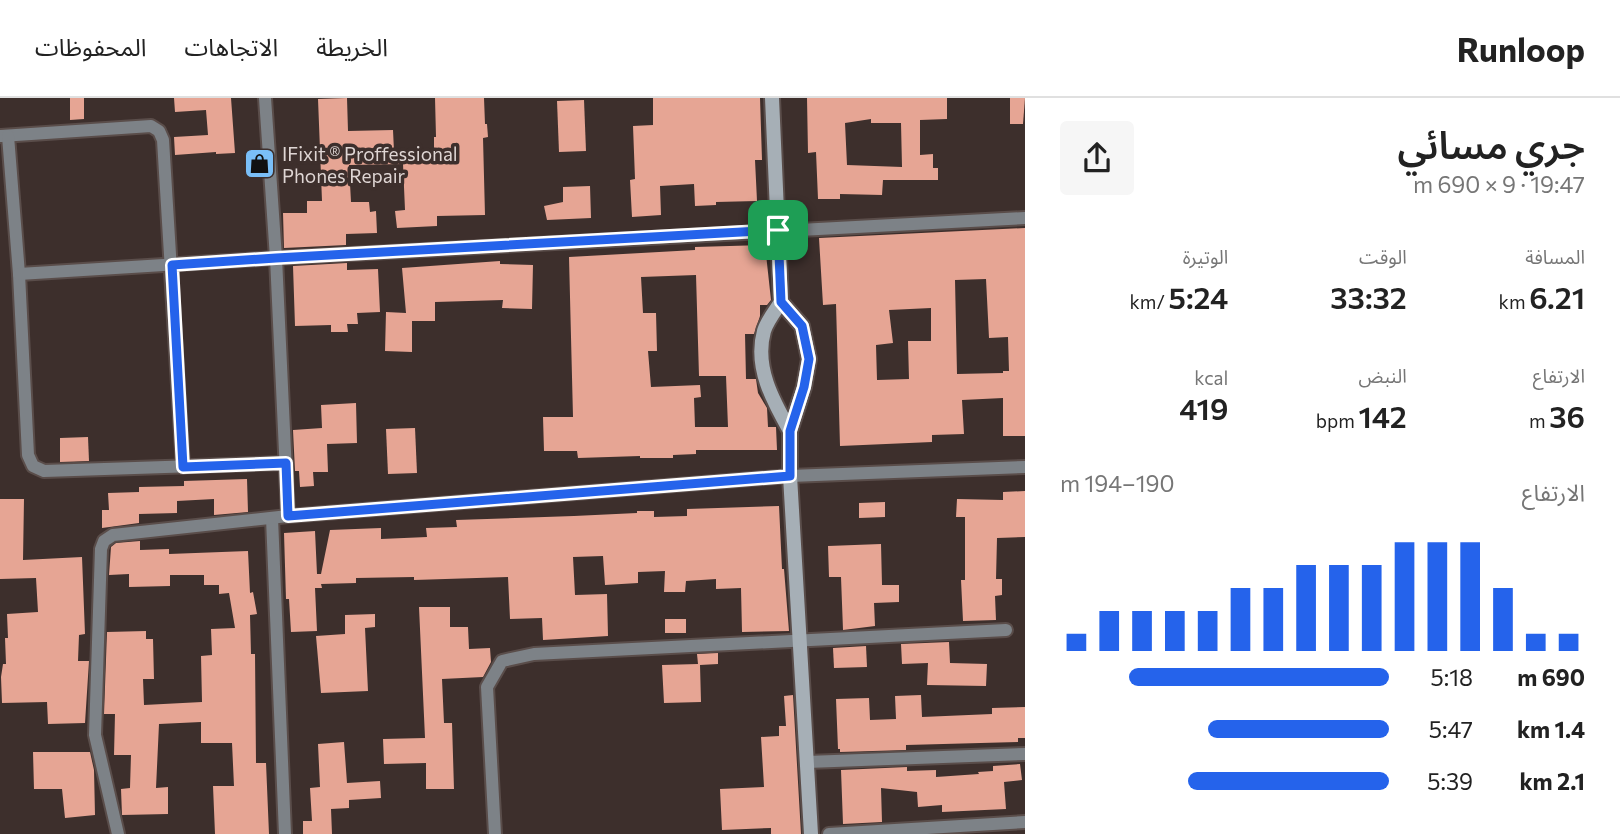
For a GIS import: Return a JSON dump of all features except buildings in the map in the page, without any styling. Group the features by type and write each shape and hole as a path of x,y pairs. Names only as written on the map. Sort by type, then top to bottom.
{"street":[{"path":"265,98 276,258 288,516"},
{"path":"772,98 781,302 764,330 761,365 773,399 790,431"},
{"path":"183,467 172,265 163,140 159,131 151,126 4,136 19,274 28,455 33,466 44,471 183,467 286,463"},
{"path":"19,274 1025,218"},
{"path":"781,302 802,326 809,359 804,387 790,431 790,476 811,834"},
{"path":"118,834 95,735 101,549 104,541 113,535 271,517 790,476 1025,467"},
{"path":"271,517 285,834"},
{"path":"495,834 487,687 502,661 534,654 1006,630"},
{"path":"807,762 1025,754"},
{"path":"828,834 1025,822"}],"place":[{"name":"IFixit ® Proffessional Phones Repair","path":"259,164"}],"route":[{"path":"778,230 781,302 802,326 809,359 804,387 790,431 790,476 288,516 286,463 183,467 172,265 778,230"}]}
